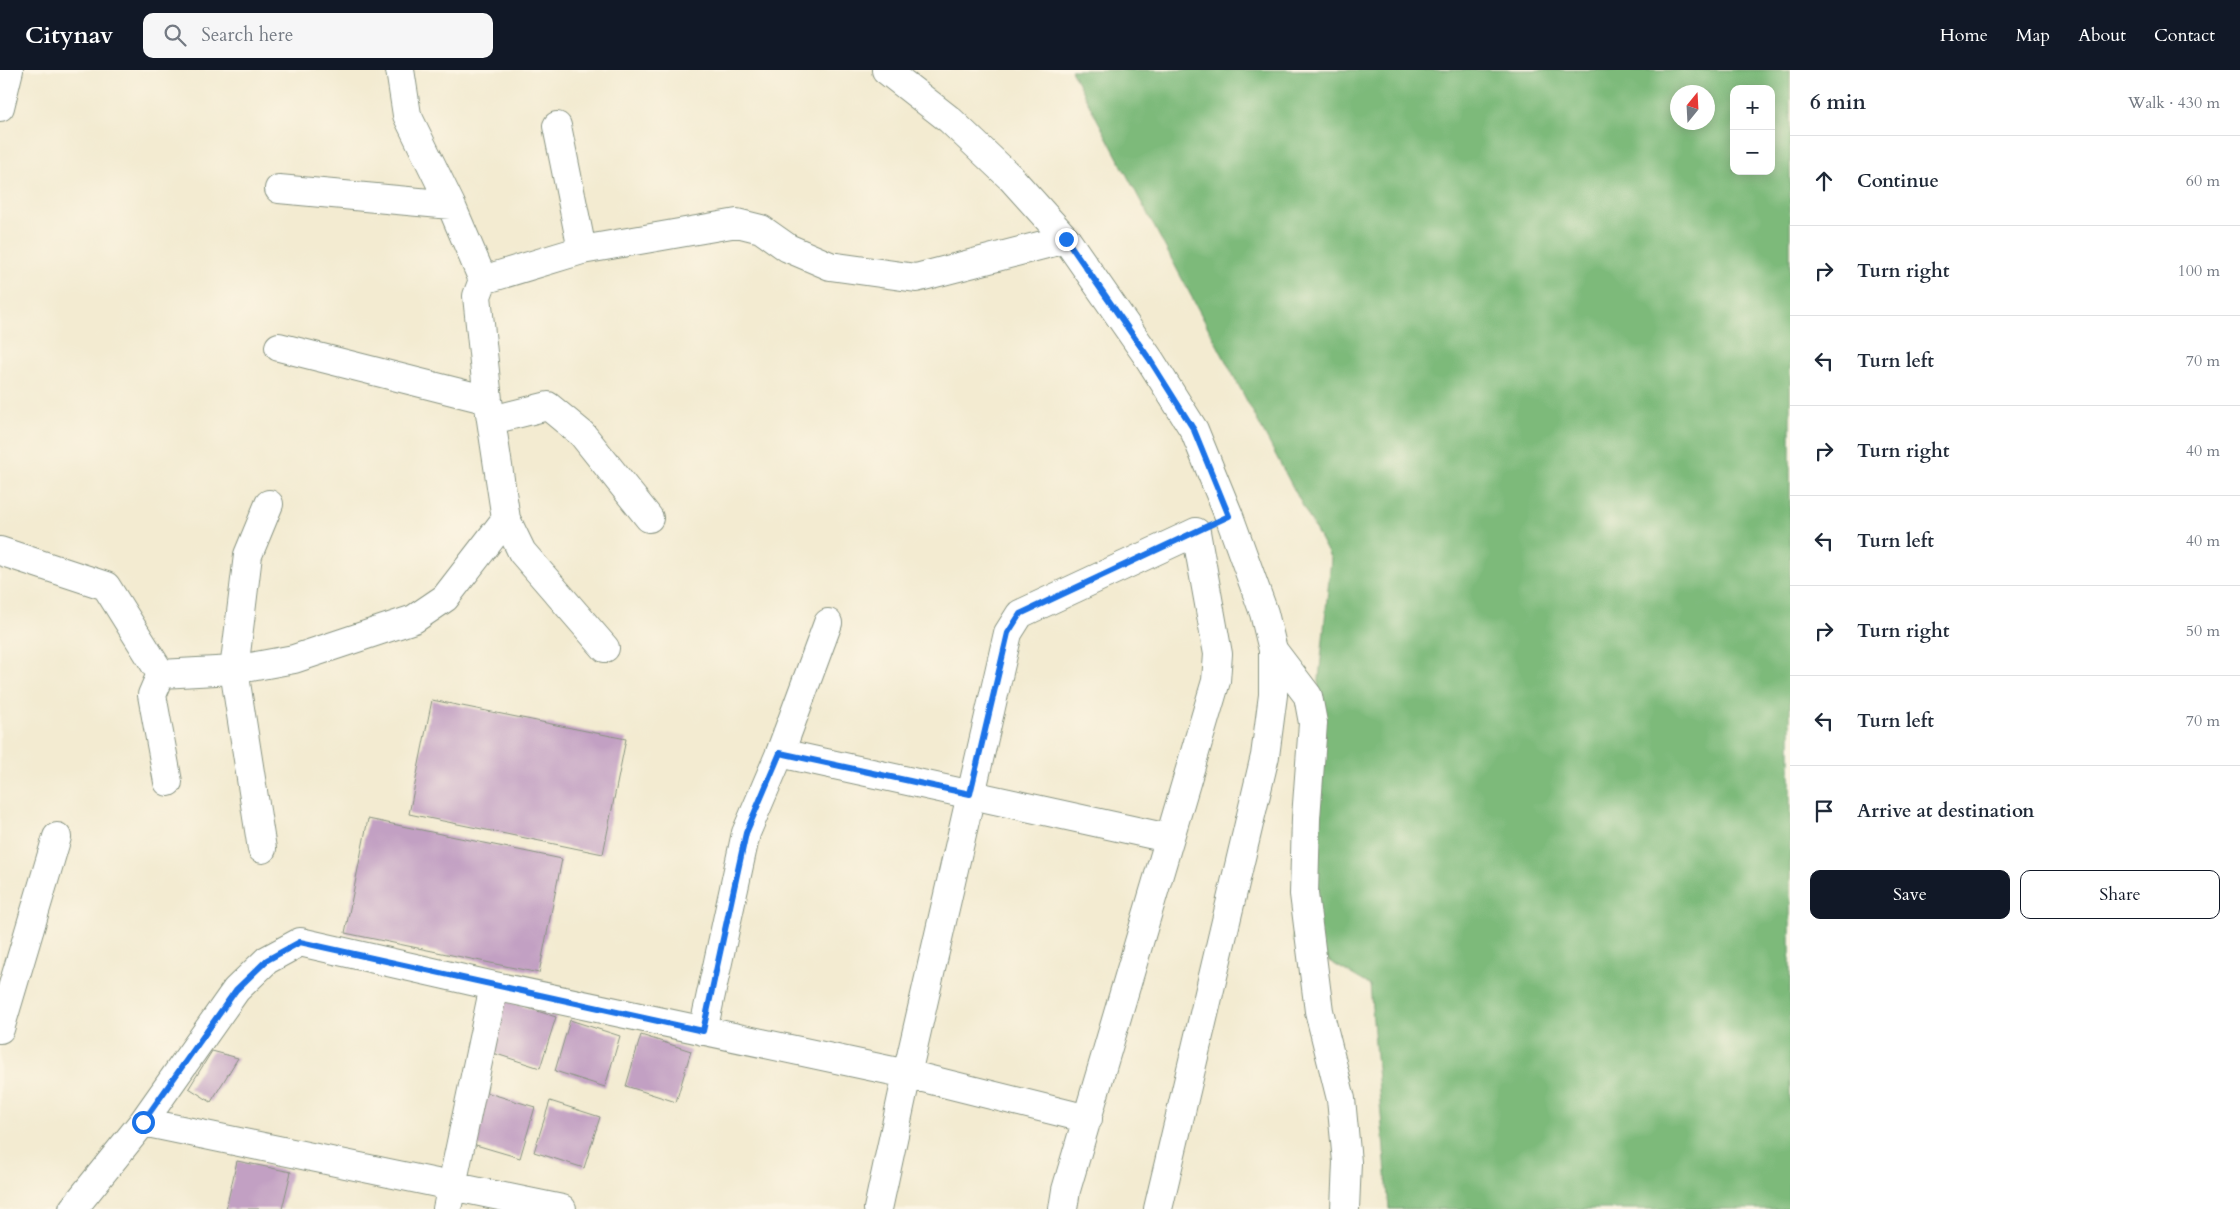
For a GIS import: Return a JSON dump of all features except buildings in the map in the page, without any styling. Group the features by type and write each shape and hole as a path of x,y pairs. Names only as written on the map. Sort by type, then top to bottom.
{"street":[{"path":"0,107 8,70"},
{"path":"400,70 407,115 451,205 483,280 477,296 490,410 506,519 522,552 605,648"},
{"path":"886,70 950,120 1011,178 1066,239 1150,360 1194,430 1229,516 1264,613 1273,650 1273,694 1265,756 1158,1209"},
{"path":"557,126 582,250"},
{"path":"279,189 451,205"},
{"path":"483,280 582,250 737,223 761,229 788,248 830,266 916,278 1066,239"},
{"path":"279,347 490,410 548,406 582,434 649,518"},
{"path":"262,849 234,670 248,555 269,504"},
{"path":"878,1209 906,1074 1008,633 1020,614 1229,516"},
{"path":"161,674 234,670 294,659 414,619 445,598 506,519"},
{"path":"1063,1209 1066,1190 1168,838 1216,682 1218,654 1196,532"},
{"path":"0,551 106,586 161,674"},
{"path":"703,1031 746,833 780,753 828,623"},
{"path":"1273,650 1308,696 1313,723 1306,818 1304,894 1319,1012 1341,1099 1347,1162 1345,1209"},
{"path":"161,674 152,695 168,782"},
{"path":"780,753 1168,838"},
{"path":"0,1029 57,837"},
{"path":"73,1209 143,1122 236,990 267,960 300,942 494,986 906,1074 1088,1119"},
{"path":"449,1198 494,986"},
{"path":"143,1122 449,1198 562,1209"}],"green space":[{"path":"1071,70 1790,70 1790,1209 1389,1209 1370,985 1293,940 1331,559"}],"route":[{"path":"143,1122 236,990 267,960 300,942 703,1031 746,833 760,796 780,753 970,794 1008,633 1020,614 1229,516 1194,430 1150,360 1066,239"}]}
